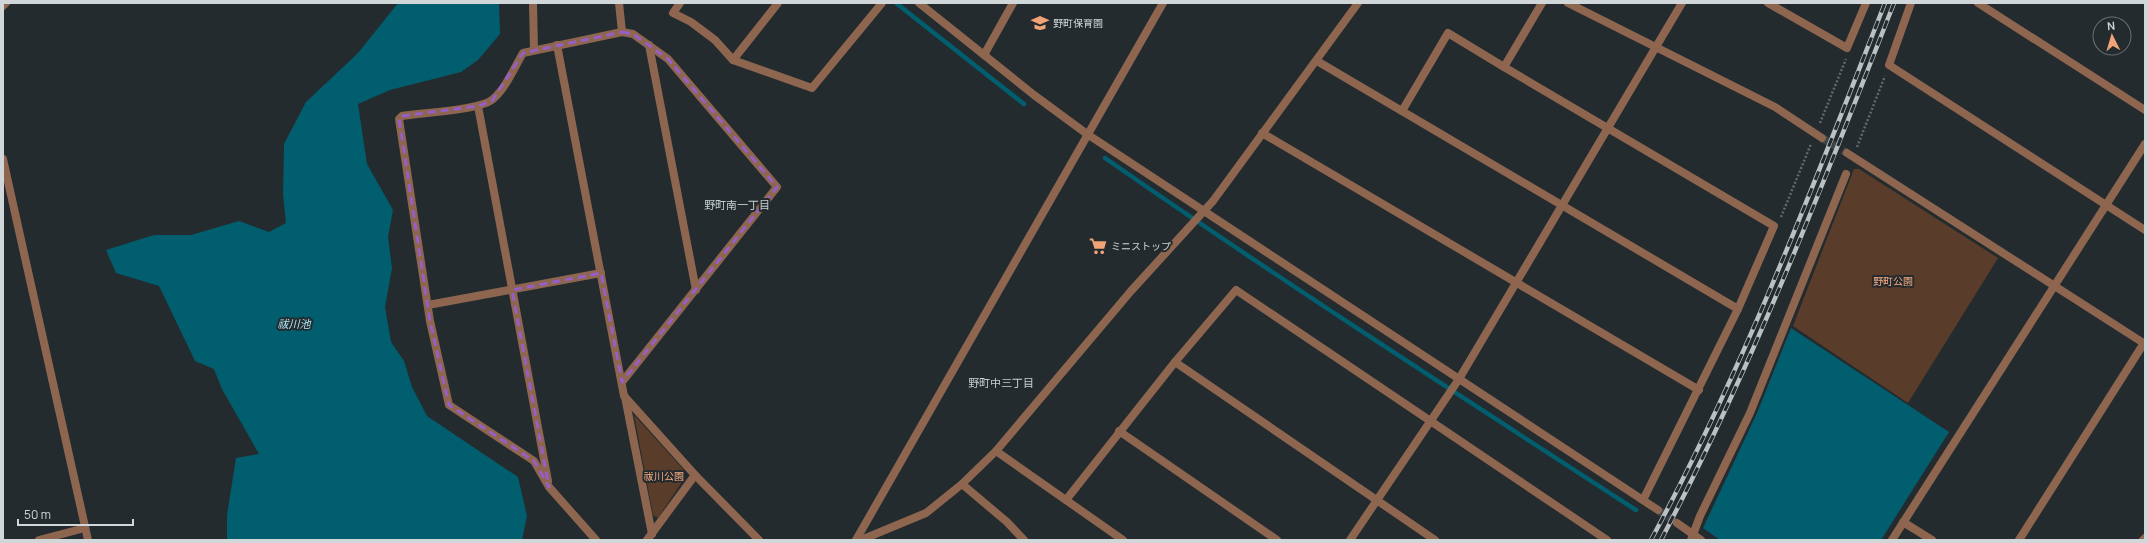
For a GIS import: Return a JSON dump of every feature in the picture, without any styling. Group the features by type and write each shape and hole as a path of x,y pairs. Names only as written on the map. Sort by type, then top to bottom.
{"street":[{"path":"3,6 6,3"},
{"path":"533,3 534,50"},
{"path":"619,3 622,32"},
{"path":"680,3 672,13 691,22 715,40 733,60 812,88 881,4"},
{"path":"733,60 778,3"},
{"path":"919,3 1087,134 1201,214 1456,382 1658,510"},
{"path":"984,55 1013,3"},
{"path":"856,540 1163,3"},
{"path":"861,540 926,514 962,484 996,451 1131,291 1213,201 1358,3"},
{"path":"1504,67 1542,3"},
{"path":"1568,3 1775,107 1822,138"},
{"path":"1350,540 1449,394 1682,3"},
{"path":"1768,3 1847,48 1866,3"},
{"path":"1911,3 1889,65 2145,230"},
{"path":"1978,3 2145,110"},
{"path":"596,540 549,487 534,461 448,405 428,305 399,119 402,116 478,106 492,101 500,92 523,53 622,32 634,34 668,59 777,187 622,382"},
{"path":"1402,111 1448,33 1774,226 1738,309 1643,500"},
{"path":"556,45 622,382 650,537"},
{"path":"650,45 696,290"},
{"path":"1317,61 1738,309"},
{"path":"478,106 549,487"},
{"path":"1262,133 1699,390"},
{"path":"1892,540 2145,144"},
{"path":"1847,153 2144,344 2019,540"},
{"path":"3,159 88,540"},
{"path":"1692,537 1700,516 1750,413 1846,174"},
{"path":"428,305 601,273"},
{"path":"1066,500 1119,431 1236,290 1607,540"},
{"path":"1175,362 1435,540"},
{"path":"624,396 695,475 759,540"},
{"path":"1119,431 1277,540"},
{"path":"996,451 1123,540"},
{"path":"650,537 695,475"},
{"path":"962,484 1007,522 1024,540"},
{"path":"1903,522 1932,540"},
{"path":"1677,523 1692,537 1701,540"},
{"path":"39,540 85,528"}],"path":[{"path":"1821,120 1846,58 1847,48"},
{"path":"1858,145 1889,65"},
{"path":"1774,226 1780,220 1810,148"}],"highlighted area":[{"path":"622,32 633,34 668,59 777,187 622,382 601,273 512,290 549,487 534,461 449,405 430,321 399,119 402,116 478,106 492,101 523,53"}],"green space":[{"name":"野町公園","path":"1854,169 1859,169 1998,258 1908,403 1793,326"},
{"name":"祓川公園","path":"634,415 684,470 684,479 658,518 653,515"}],"water":[{"name":"祓川池","path":"398,3 499,3 500,34 478,60 461,72 390,90 358,104 367,164 393,210 388,237 392,268 385,307 391,342 404,361 412,387 427,416 518,477 527,516 522,540 227,540 227,515 236,458 259,454 222,389 214,369 195,361 159,286 116,273 106,250 154,235 191,235 239,221 269,232 286,223 283,194 284,144 306,102 358,53"},
{"path":"1791,328 1949,432 1881,540 1720,540 1703,528 1757,413"}],"waterway":[{"path":"896,3 1024,104"},
{"path":"1105,158 1302,292 1636,510"}],"tunnel":[{"path":"1822,138 1847,153"},
{"path":"1658,510 1677,523"}],"railway":[{"path":"1651,540 1685,475 1747,342 1832,139 1885,3"},
{"path":"1661,540 1726,409 1756,342 1813,207 1894,3"}],"place":[{"name":"野町保育園","path":"1040,23"},
{"name":"ミニストップ","path":"1098,246"}],"district":[{"name":"野町南一丁目","path":"737,204"},
{"name":"野町中三丁目","path":"1001,382"}]}
